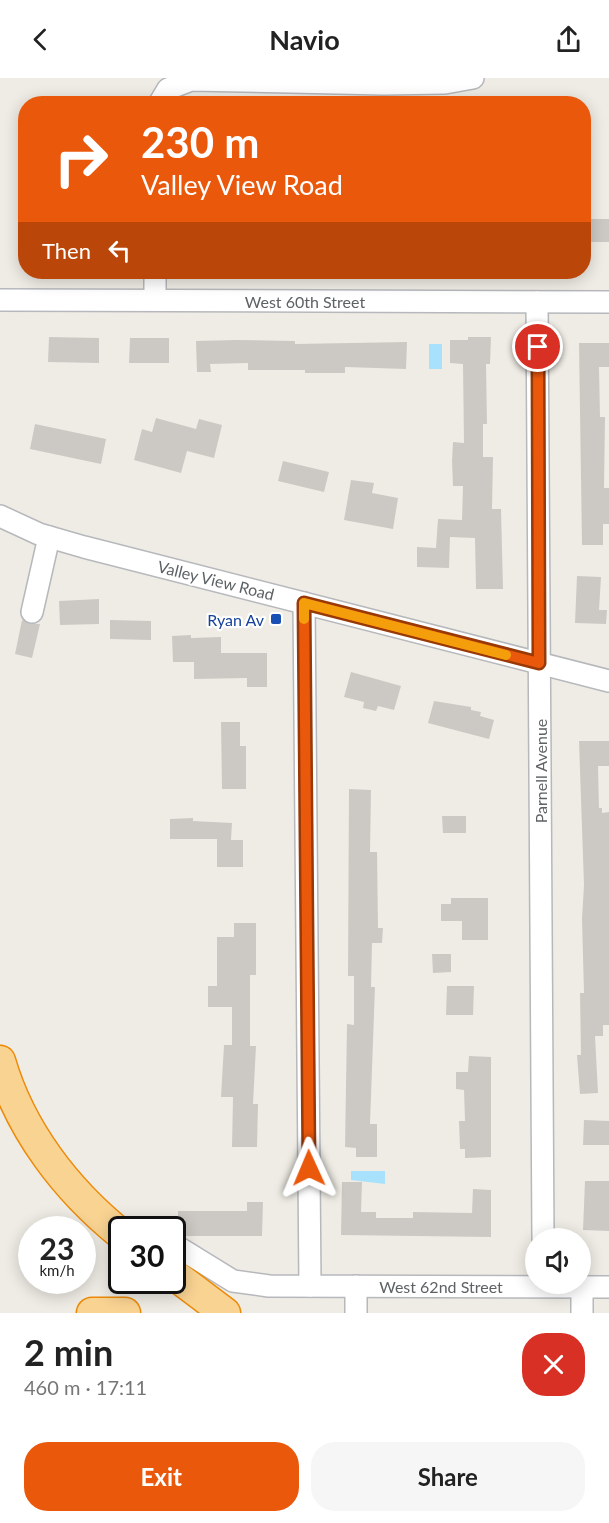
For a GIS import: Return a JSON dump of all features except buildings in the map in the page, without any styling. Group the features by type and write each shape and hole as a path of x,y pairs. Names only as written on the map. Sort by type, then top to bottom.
{"highway":[{"path":"0,1061 23,1118 54,1167 108,1221"},
{"path":"186,1271 225,1313"},
{"path":"92,1313 125,1313"}],"street":[{"path":"164,96 168,89 191,80 445,83 473,78"},
{"path":"155,279 155,300"},
{"name":"West 60th Street","path":"0,300 609,302"},
{"name":"Parnell Avenue","path":"537,302 543,1228"},
{"name":"Valley View Road","path":"0,516 8,522 49,537 609,681"},
{"path":"32,612 49,537"},
{"path":"304,603 310,1286"},
{"name":"West 62nd Street","path":"186,1264 233,1281 269,1286 525,1285"},
{"path":"356,1286 356,1313"},
{"name":"West 62nd Street","path":"591,1287 609,1287"},
{"path":"582,1294 582,1313"}],"water":[{"path":"429,344 442,344 442,369 429,369"},
{"path":"351,1171 385,1171 385,1184 351,1180"}],"slow traffic":[{"path":"304,619 304,603 506,655"}],"place":[{"name":"Ryan Av","path":"276,619"}],"route":[{"path":"309,1168 304,603 539,663 538,347"}]}
